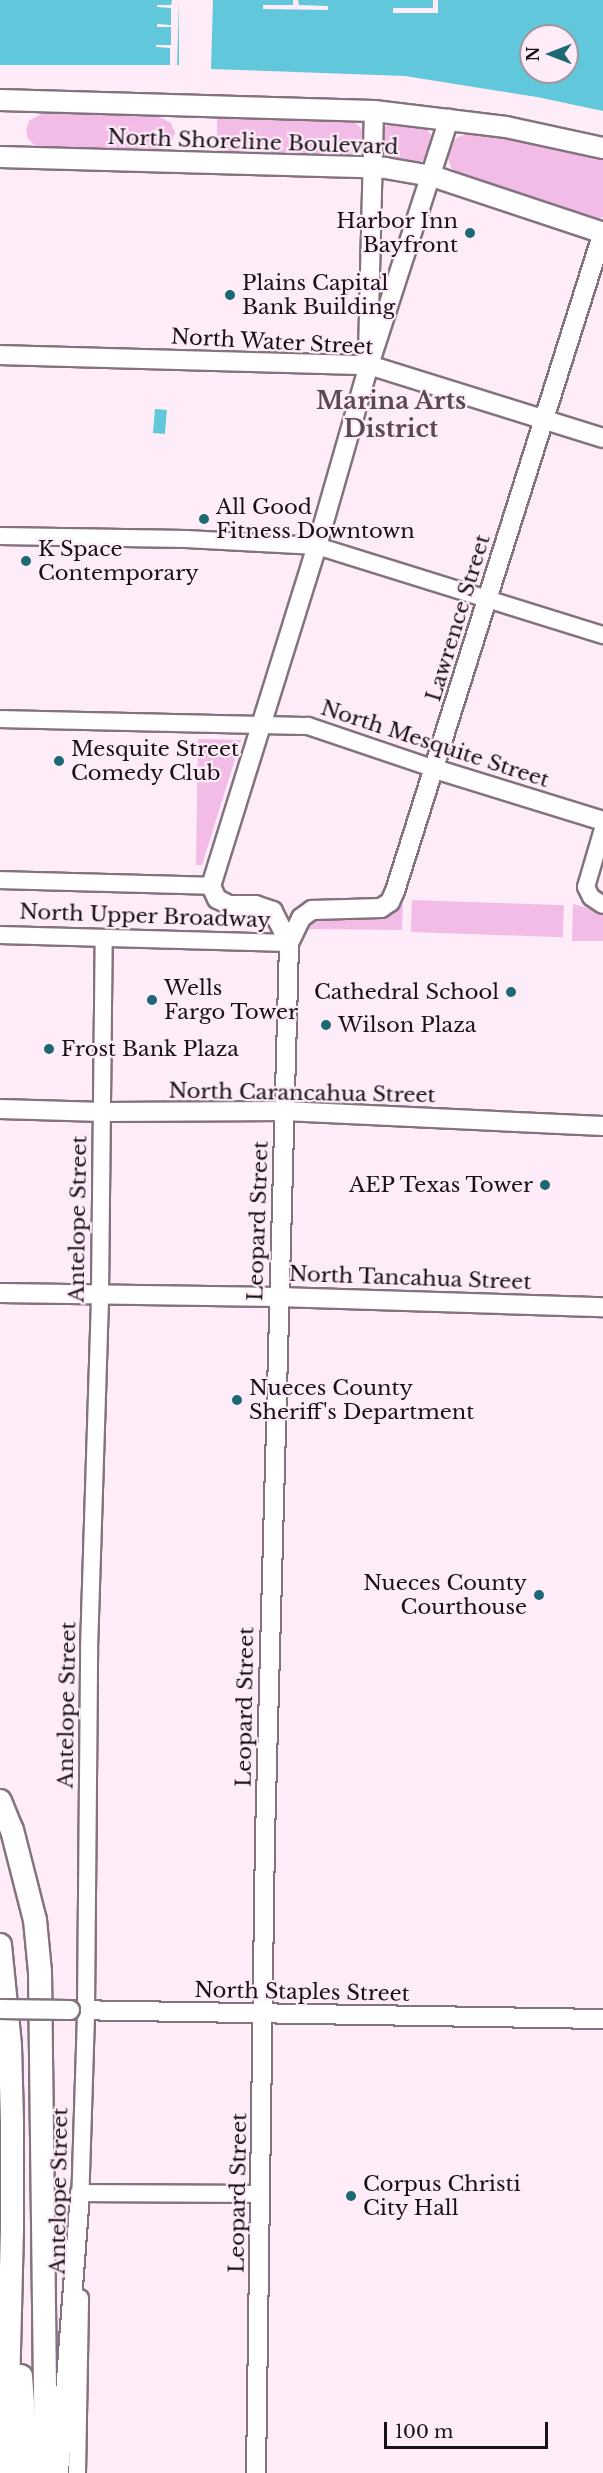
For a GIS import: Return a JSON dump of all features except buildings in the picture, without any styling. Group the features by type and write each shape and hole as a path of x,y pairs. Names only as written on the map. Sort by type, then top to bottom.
{"highway":[{"path":"0,1801 12,1830 35,1920 40,1972 46,2473"},
{"path":"0,1945 10,2046 11,2276 6,2473"},
{"path":"11,2276 24,2417 24,2473"}],"main road":[{"name":"North Shoreline Boulevard","path":"0,100 374,111 449,119 603,148"},
{"path":"369,365 366,339 370,166 374,111"},
{"path":"289,943 273,910 256,905 229,905 217,899 211,886 317,546 369,365 449,119"},
{"name":"North Shoreline Boulevard","path":"0,157 370,166 432,176 603,233"},
{"name":"Lawrence Street","path":"289,943 301,918 312,910 381,908 390,902 435,769 542,420 603,233"},
{"name":"North Water Street","path":"0,355 369,365 603,438"},
{"name":"North Mesquite Street","path":"435,769 603,821"},
{"name":"Leopard Street","path":"256,2473 265,1826 289,943"},
{"name":"North Carancahua Street","path":"0,1109 103,1112 284,1112 603,1126"},
{"name":"North Tancahua Street","path":"0,1293 278,1297 603,1307"},
{"name":"North Staples Street","path":"0,2009 603,2019"},
{"path":"59,2473 80,2193"}],"street":[{"path":"0,536 186,539 317,546 603,635"},
{"name":"North Mesquite Street","path":"0,719 308,726 435,769"},
{"path":"603,829 585,887 591,897 603,905"},
{"path":"0,880 211,886"},
{"name":"North Upper Broadway","path":"0,934 289,943"},
{"name":"Antelope Street","path":"77,2473 80,2193 78,2010 100,1294 104,938"},
{"path":"80,2193 260,2194"}],"shaded area":[{"path":"50,109 150,112 171,123 175,133 171,142 158,151 147,153 51,151 37,147 28,139 26,130 29,121"},
{"path":"217,113 339,116 353,121 361,128 365,138 363,145 349,155 333,158 217,155"},
{"path":"396,121 418,123 426,127 433,139 432,149 426,159 416,163 392,159 384,154 380,137 384,127"},
{"path":"472,132 489,132 603,156 603,217 594,221 460,177 451,167 447,155 448,147 458,137"},
{"path":"198,739 241,740 202,865 196,865"},
{"path":"403,899 402,930 307,929 308,921 316,916 389,915 397,911"},
{"path":"412,900 564,905 563,937 411,932"},
{"path":"573,904 603,912 603,941 572,941"}],"water":[{"path":"0,0 179,0 179,65 0,65"},
{"path":"213,0 603,0 603,111 537,97 405,76 211,69"},
{"path":"155,409 167,410 165,434 153,433"}],"pier":[{"path":"172,0 179,0 177,69 170,69 170,48 156,47 156,45 171,45 171,27 157,27 157,24 171,25 171,8 157,7 157,5 171,5"},
{"path":"293,0 298,0 299,5 328,6 328,10 263,9 263,5 293,5"},
{"path":"433,0 438,0 438,13 393,13 393,8 433,8"}],"place":[{"name":"Harbor Inn Bayfront","path":"470,233"},
{"name":"Plains Capital Bank Building","path":"230,295"},
{"name":"All Good Fitness Downtown","path":"204,519"},
{"name":"K Space Contemporary","path":"26,561"},
{"name":"Mesquite Street Comedy Club","path":"59,761"},
{"name":"Cathedral School","path":"511,992"},
{"name":"Wells Fargo Tower","path":"152,1000"},
{"name":"Wilson Plaza","path":"326,1025"},
{"name":"Frost Bank Plaza","path":"49,1049"},
{"name":"AEP Texas Tower","path":"545,1185"},
{"name":"Nueces County Sheriff's Department","path":"237,1400"},
{"name":"Nueces County Courthouse","path":"539,1595"},
{"name":"Corpus Christi City Hall","path":"351,2196"}],"district":[{"name":"Marina Arts District","path":"391,415"}]}
